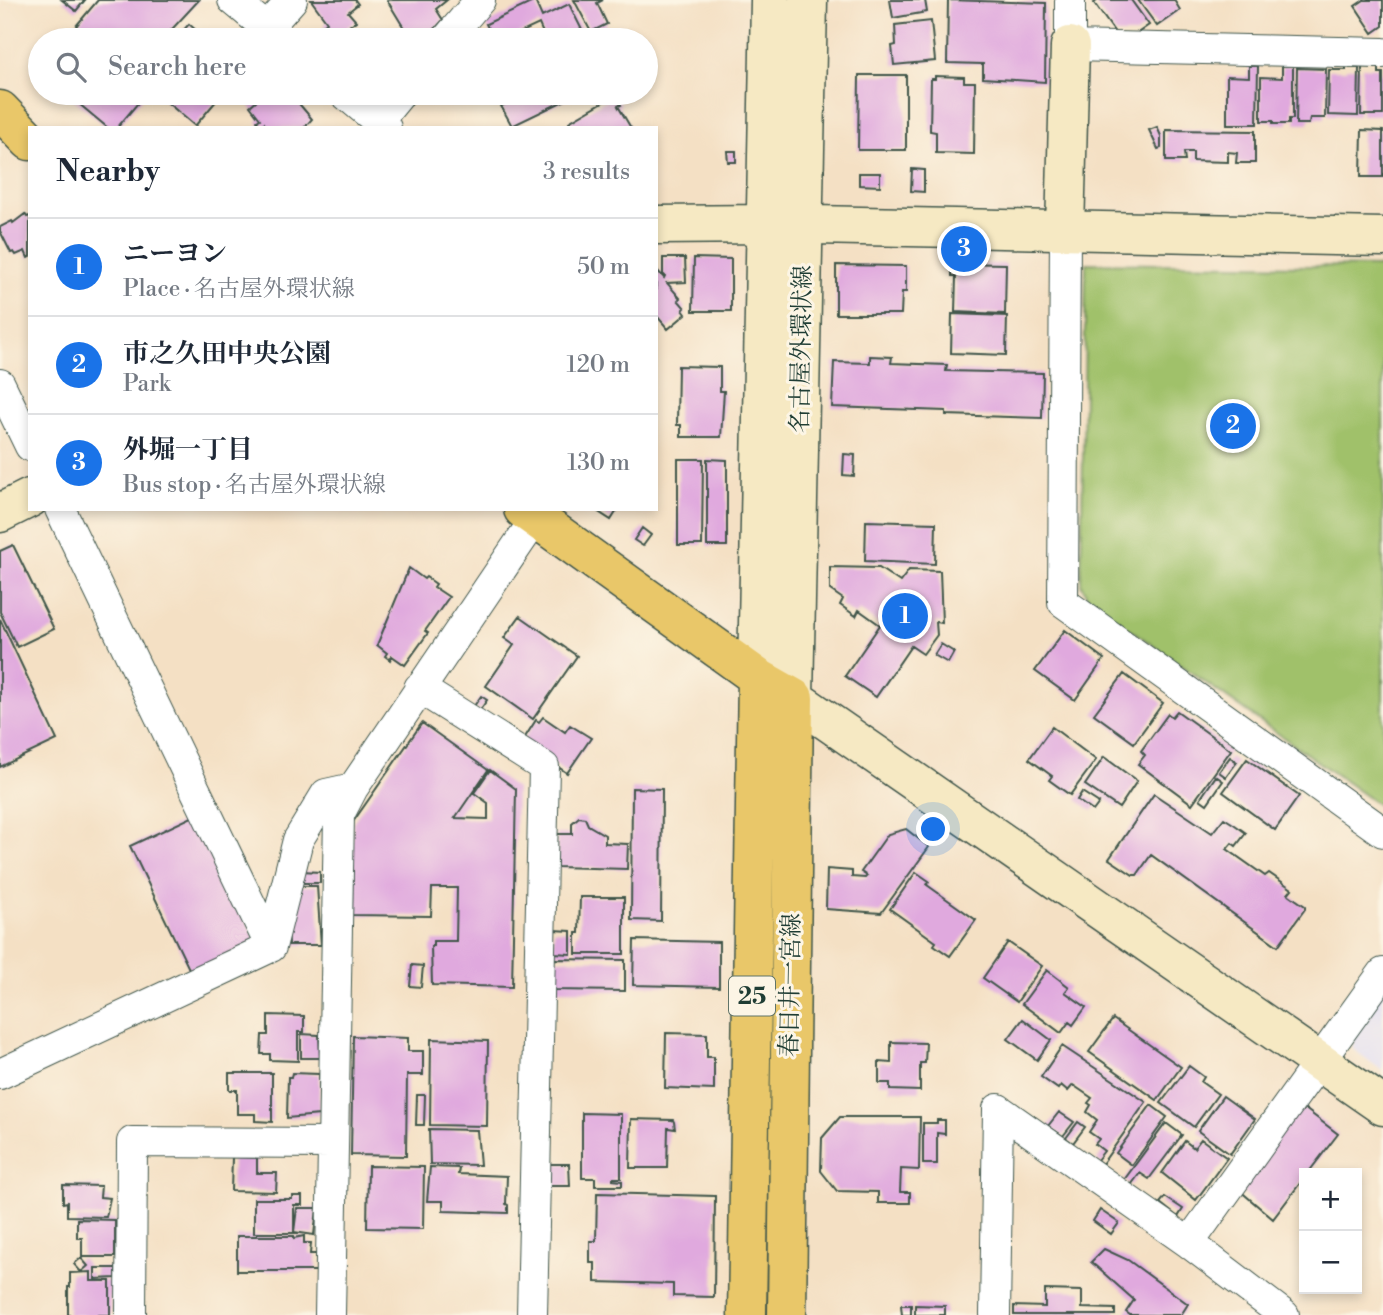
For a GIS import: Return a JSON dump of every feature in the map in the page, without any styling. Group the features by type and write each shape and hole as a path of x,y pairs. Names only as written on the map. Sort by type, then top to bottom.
{"main road":[{"path":"0,110 28,139"},
{"path":"530,513 757,677 794,698"},
{"name":"春日井一宮線","path":"747,1315 757,677"},
{"name":"春日井一宮線","path":"787,1315 794,698"}],"street":[{"path":"233,0 267,28"},
{"path":"277,28 292,0"},
{"path":"456,28 480,0"},
{"name":"名古屋外環状線","path":"770,0 785,225 794,698"},
{"name":"名古屋外環状線","path":"757,677 785,225 808,0"},
{"path":"1070,0 1065,230 1063,602 1383,832"},
{"path":"1069,47 1383,53"},
{"path":"359,105 382,124 394,105"},
{"path":"658,225 785,225 1383,237"},
{"path":"0,384 28,442"},
{"path":"0,513 28,499"},
{"path":"61,511 271,947"},
{"path":"330,1315 339,815 353,788 530,513"},
{"path":"419,688 544,767 532,1315"},
{"path":"794,698 1383,1106"},
{"path":"271,947 298,841 326,794 353,788"},
{"path":"0,1074 271,947"},
{"path":"1189,1243 1383,973"},
{"path":"995,1315 998,1109 1189,1243 1284,1315"},
{"path":"131,1315 132,1142 331,1143"}],"shaded area":[{"path":"1383,984 1383,1071 1353,1049 1354,1026"}],"green space":[{"path":"1086,263 1383,267 1383,808 1089,600 1081,584"}],"building":[{"path":"62,0 85,0 76,11"},
{"path":"98,0 199,0 173,28 76,26"},
{"path":"311,0 355,0 358,4 348,12 356,21 346,28 326,28 323,25 327,22"},
{"path":"387,0 447,0 436,9 443,20 436,28 404,28"},
{"path":"574,0 603,0 597,3 607,24 599,28 589,28"},
{"path":"890,0 925,0 927,12 893,18"},
{"path":"948,0 1046,3 1045,82 983,78 983,64 947,63"},
{"path":"1098,0 1131,0 1149,25 1136,34 1116,34 1094,3"},
{"path":"1138,0 1174,0 1180,10 1157,26"},
{"path":"1364,0 1383,0 1383,26 1373,33 1355,6"},
{"path":"535,1 542,17 569,4 581,28 541,28 539,24 530,28 488,28 486,24"},
{"path":"931,21 935,61 894,65 892,46 896,45 895,25"},
{"path":"1249,66 1258,66 1257,124 1227,124 1227,76 1249,77"},
{"path":"1282,66 1293,66 1293,119 1289,119 1289,124 1261,121 1261,77 1282,78"},
{"path":"1362,67 1379,68 1379,73 1383,73 1383,115 1361,115"},
{"path":"1297,68 1326,69 1325,118 1310,118 1309,124 1296,124"},
{"path":"1359,68 1358,116 1328,115 1329,70"},
{"path":"859,75 906,75 906,150 858,150"},
{"path":"935,76 964,77 964,82 975,82 974,154 936,153 936,132 930,131 931,79 935,79"},
{"path":"80,105 136,105 119,126 106,126"},
{"path":"170,105 213,105 195,126"},
{"path":"300,105 312,119 306,126 264,126 264,123 260,126 257,121 260,119 250,106"},
{"path":"503,105 555,105 512,126 501,106"},
{"path":"598,105 621,105 618,106 630,126 571,126 569,122"},
{"path":"1157,127 1161,136 1161,148 1158,149 1149,130"},
{"path":"1166,130 1255,131 1255,163 1236,163 1237,153 1228,152 1228,162 1193,161 1193,152 1184,152 1185,161 1166,161"},
{"path":"1362,130 1383,131 1383,177 1361,177"},
{"path":"727,151 736,151 736,162 728,162"},
{"path":"912,169 924,170 924,192 911,191"},
{"path":"859,173 880,173 880,186 859,185"},
{"path":"25,214 28,217 28,258 25,251 16,255 11,253 0,231 0,227 12,221 13,223"},
{"path":"663,258 685,258 686,282 667,283 680,298 678,300 685,308 683,310 686,314 668,329 658,317 658,271 664,278"},
{"path":"694,258 731,259 731,311 693,311"},
{"path":"952,263 1006,264 1005,314 955,312 956,276 952,276"},
{"path":"836,265 906,266 906,292 902,292 901,314 836,314"},
{"path":"952,314 1007,316 1006,355 951,353"},
{"path":"870,356 892,357 891,363 947,365 946,371 1043,373 1042,418 832,407 834,362 870,363"},
{"path":"678,366 720,367 720,391 724,391 721,437 681,437 681,425 677,425"},
{"path":"844,454 855,455 854,476 843,475"},
{"path":"678,459 703,459 702,545 678,545"},
{"path":"707,459 727,460 727,546 707,546"},
{"path":"597,511 617,511 611,520"},
{"path":"866,521 936,523 935,564 865,561"},
{"path":"642,528 651,535 643,546 634,540"},
{"path":"13,545 54,629 17,647 0,612 0,551"},
{"path":"830,567 879,568 900,582 909,570 940,571 942,623 936,622 937,635 923,654 911,646 876,697 845,676 880,625 859,610 856,616 840,605 843,599 830,590"},
{"path":"409,568 436,584 434,587 449,597 405,665 392,656 390,660 385,656 387,653 377,645"},
{"path":"520,616 577,656 533,719 486,686 514,645 504,638"},
{"path":"0,619 57,740 0,767"},
{"path":"1065,630 1104,659 1075,700 1035,671"},
{"path":"941,644 954,652 948,663 934,655"},
{"path":"1124,674 1163,703 1134,743 1094,714"},
{"path":"481,696 487,700 480,710 474,706"},
{"path":"1177,711 1231,750 1192,804 1138,764 1145,755 1141,751 1168,714 1172,717"},
{"path":"543,717 565,732 570,725 591,738 567,773 522,742 536,720 539,722"},
{"path":"422,723 488,770 455,818 488,819 488,803 474,793 490,770 516,789 512,987 432,985 433,941 456,941 457,888 432,888 431,916 352,915 353,822"},
{"path":"1052,727 1096,760 1070,795 1049,780 1052,776 1029,759"},
{"path":"1104,757 1137,781 1119,808 1085,785"},
{"path":"1230,757 1237,762 1226,777 1219,772"},
{"path":"1247,759 1299,796 1275,830 1223,792"},
{"path":"1216,776 1223,781 1207,804 1200,799"},
{"path":"632,788 662,789 661,921 631,920"},
{"path":"1082,792 1099,803 1093,811 1077,800"},
{"path":"1154,794 1212,833 1224,818 1235,825 1246,833 1236,846 1232,843 1227,849 1265,876 1269,873 1292,889 1288,894 1305,906 1305,909 1278,946 1151,855 1137,875 1109,859"},
{"path":"196,815 257,942 191,973 130,846"},
{"path":"579,817 585,818 588,825 605,835 605,843 628,844 627,869 557,867 557,834 572,834 572,823"},
{"path":"906,829 929,847 881,913 826,909 827,869 852,871 852,877 865,878 867,876 861,872 888,834"},
{"path":"301,871 320,872 320,883 301,883"},
{"path":"916,872 929,881 927,885 976,920 950,956 934,945 936,942 890,909"},
{"path":"296,886 317,886 321,945 289,945 288,922"},
{"path":"580,897 624,897 624,954 576,954"},
{"path":"554,930 571,931 571,954 554,953"},
{"path":"634,940 719,942 719,987 633,985"},
{"path":"1008,942 1042,966 1017,1002 983,978"},
{"path":"554,959 625,960 625,991 553,990"},
{"path":"412,965 423,966 421,987 410,986"},
{"path":"1047,970 1069,987 1065,992 1086,1007 1073,1025 1069,1022 1061,1033 1022,1004"},
{"path":"268,1015 304,1016 304,1032 298,1032 298,1061 270,1060 270,1054 261,1054 262,1035 268,1035"},
{"path":"1023,1019 1051,1040 1037,1060 1008,1039"},
{"path":"1113,1019 1181,1067 1157,1100 1089,1052"},
{"path":"666,1033 707,1034 707,1057 714,1057 714,1090 665,1088"},
{"path":"301,1034 319,1035 320,1058 301,1058"},
{"path":"353,1036 408,1038 408,1051 423,1051 423,1075 407,1075 406,1156 351,1155"},
{"path":"431,1039 488,1041 487,1126 430,1125"},
{"path":"891,1042 926,1043 925,1063 920,1063 920,1091 890,1090 890,1083 879,1083 879,1062 891,1063"},
{"path":"1062,1046 1146,1102 1102,1164 1097,1160 1104,1151 1095,1144 1099,1139 1089,1132 1097,1120 1087,1112 1092,1098 1073,1085 1068,1091 1061,1085 1058,1089 1041,1077"},
{"path":"1189,1066 1204,1077 1201,1082 1218,1094 1194,1127 1161,1103"},
{"path":"229,1073 272,1073 272,1122 255,1121 255,1114 237,1114 237,1090 229,1090"},
{"path":"292,1073 319,1074 319,1115 287,1118 288,1077 291,1077"},
{"path":"417,1095 425,1095 424,1125 416,1125"},
{"path":"1223,1096 1255,1119 1230,1154 1198,1131"},
{"path":"1151,1105 1167,1117 1132,1165 1116,1153"},
{"path":"1300,1105 1338,1134 1312,1168 1299,1168 1299,1185 1273,1219 1238,1189"},
{"path":"1059,1112 1074,1122 1063,1136 1048,1126"},
{"path":"582,1113 621,1114 621,1178 613,1180 622,1181 622,1186 595,1186 595,1178 582,1178"},
{"path":"840,1117 920,1117 919,1170 901,1169 900,1192 910,1192 910,1203 878,1203 878,1192 837,1191 821,1171 822,1138"},
{"path":"631,1119 673,1120 675,1129 668,1128 667,1168 630,1168"},
{"path":"937,1120 945,1120 945,1134 937,1133 937,1164 923,1164 923,1123 937,1123"},
{"path":"1078,1122 1085,1127 1073,1143 1066,1138"},
{"path":"1166,1123 1182,1135 1149,1179 1140,1173 1131,1185 1124,1180"},
{"path":"429,1129 477,1130 480,1165 430,1164"},
{"path":"1201,1139 1227,1158 1196,1200 1162,1173 1185,1141 1194,1148"},
{"path":"232,1157 257,1158 257,1173 277,1173 276,1192 231,1191"},
{"path":"547,1164 569,1164 570,1186 548,1186"},
{"path":"368,1166 424,1167 423,1229 367,1228"},
{"path":"430,1167 459,1168 458,1174 507,1176 508,1213 443,1211 443,1201 427,1201"},
{"path":"63,1185 101,1186 100,1197 110,1198 106,1217 67,1216 67,1202 63,1203"},
{"path":"597,1193 715,1196 714,1297 673,1296 673,1284 595,1282 595,1263 590,1263 590,1241 596,1241"},
{"path":"292,1196 302,1196 302,1205 294,1205 294,1233 254,1233 254,1199 292,1199"},
{"path":"1165,1197 1183,1209 1178,1217 1160,1203"},
{"path":"297,1208 317,1208 314,1235 294,1232"},
{"path":"1100,1210 1119,1223 1111,1234 1093,1221"},
{"path":"77,1219 115,1220 115,1257 82,1257 82,1238 77,1238"},
{"path":"237,1236 304,1236 304,1243 311,1243 310,1254 316,1254 316,1271 237,1271"},
{"path":"1104,1249 1128,1260 1188,1304 1181,1315 1130,1315 1126,1312 1134,1300 1091,1262"},
{"path":"81,1258 88,1266 81,1272 74,1264"},
{"path":"95,1268 116,1268 116,1278 95,1279"},
{"path":"91,1272 91,1281 110,1281 110,1315 68,1315 70,1273"},
{"path":"1045,1290 1082,1291 1082,1308 1115,1309 1115,1315 1014,1315 1014,1306 1045,1307"},
{"path":"901,1305 911,1305 911,1315 902,1315"},
{"path":"915,1305 945,1306 945,1315 915,1315"}],"place":[{"name":"外堀一丁目","path":"964,249"},
{"name":"市之久田中央公園","path":"1233,426"},
{"name":"ニーヨン","path":"905,616"}]}
